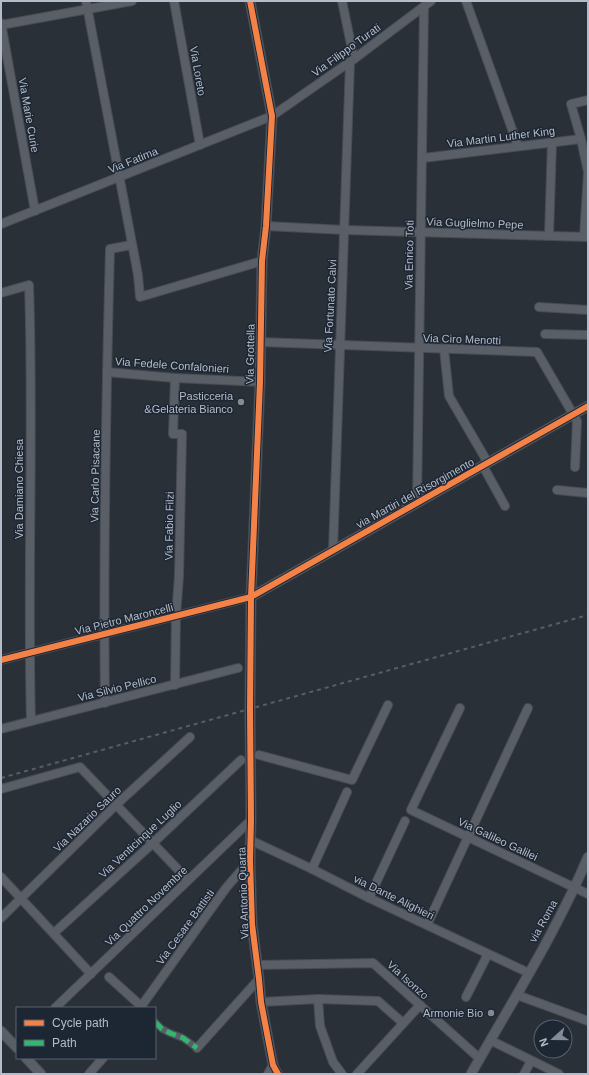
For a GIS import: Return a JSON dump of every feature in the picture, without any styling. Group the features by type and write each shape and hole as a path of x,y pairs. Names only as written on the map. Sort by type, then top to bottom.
{"street":[{"path":"86,1 131,245 138,275 140,297 262,261"},
{"path":"1,24 88,10 132,1"},
{"name":"Via Loreto","path":"174,1 200,145"},
{"name":"Via Grottella","path":"250,1 272,116 266,226 262,261 260,382 251,597 250,709"},
{"name":"Via Fortunato Calvi","path":"333,551 339,345 352,60 342,1"},
{"name":"Via Filippo Turati","path":"272,116 352,60 431,1"},
{"path":"466,1 518,146"},
{"name":"Via Enrico Toti","path":"417,503 424,7"},
{"name":"Via Marie Curie","path":"1,24 35,211"},
{"path":"586,237 588,172 581,139 571,104 588,100"},
{"name":"Via Fatima","path":"1,224 272,116"},
{"name":"Via Martin Luther King","path":"423,158 581,139"},
{"path":"549,236 552,142"},
{"name":"Via Guglielmo Pepe","path":"266,226 420,233 586,237"},
{"name":"Via Carlo Pisacane","path":"105,703 104,634 110,249 131,245"},
{"name":"Via Damiano Chiesa","path":"1,293 29,285 31,353 29,654 31,721"},
{"path":"539,307 588,310"},
{"path":"545,334 588,335"},
{"name":"Via Ciro Menotti","path":"260,342 418,349 537,352 577,422 575,467"},
{"path":"444,349 449,396 486,465 505,506"},
{"name":"Via Fedele Confalonieri","path":"107,372 175,378 260,382"},
{"name":"Via Fabio Filzi","path":"175,378 173,434 182,434 175,685"},
{"name":"via Martiri del Risorgimento","path":"251,597 588,406"},
{"path":"557,490 588,493"},
{"name":"Via Pietro Maroncelli","path":"1,660 251,597"},
{"name":"Via Silvio Pellico","path":"1,729 238,668"},
{"path":"259,755 352,780 388,705"},
{"name":"Via Galileo Galilei","path":"460,708 411,810 588,894"},
{"path":"427,925 528,708"},
{"name":"Via Antonio Quarta","path":"250,709 250,860 252,924 261,1002 274,1065 278,1074"},
{"name":"Via Nazario Sauro","path":"1,918 117,804 190,737"},
{"name":"Via Venticinque Luglio","path":"54,933 241,760"},
{"path":"1,789 80,767 188,880"},
{"path":"312,869 347,792"},
{"name":"Via Quattro Novembre","path":"56,1007 251,820"},
{"path":"369,898 406,821"},
{"name":"via Dante Alighieri","path":"250,840 529,973"},
{"name":"via Roma","path":"471,1074 517,995 575,888 588,857"},
{"name":"Via Cesare Battisti","path":"141,1007 226,888 250,860"},
{"path":"1,877 91,974"},
{"path":"466,997 488,954"},
{"name":"Via Isonzo","path":"257,965 373,962 479,1058"},
{"path":"109,978 141,1007"},
{"path":"156,1023 162,1029 183,1038 197,1048 259,979"},
{"path":"517,995 588,1021"},
{"path":"261,1002 318,999 378,1001 403,1023"},
{"path":"318,999 320,1026 333,1062 342,1074"},
{"path":"357,1074 420,1005"},
{"path":"1,1031 16,1045"},
{"path":"490,1040 559,1074"},
{"path":"27,1059 41,1074"},
{"path":"90,1074 102,1059"},
{"path":"524,1074 531,1060"},
{"path":"268,1074 274,1065"}],"railway":[{"path":"1,778 588,615"}],"marked path":[{"path":"156,1023 162,1029 183,1038 197,1048"}],"cycle path":[{"path":"250,1 272,116 266,226 262,261 260,382 251,597 250,860 252,924 261,1002 273,1065 278,1074"},
{"path":"1,660 251,597 588,406"}],"place":[{"name":"Pasticceria &Gelateria Bianco","path":"241,402"},
{"name":"Armonie Bio","path":"491,1013"}]}
